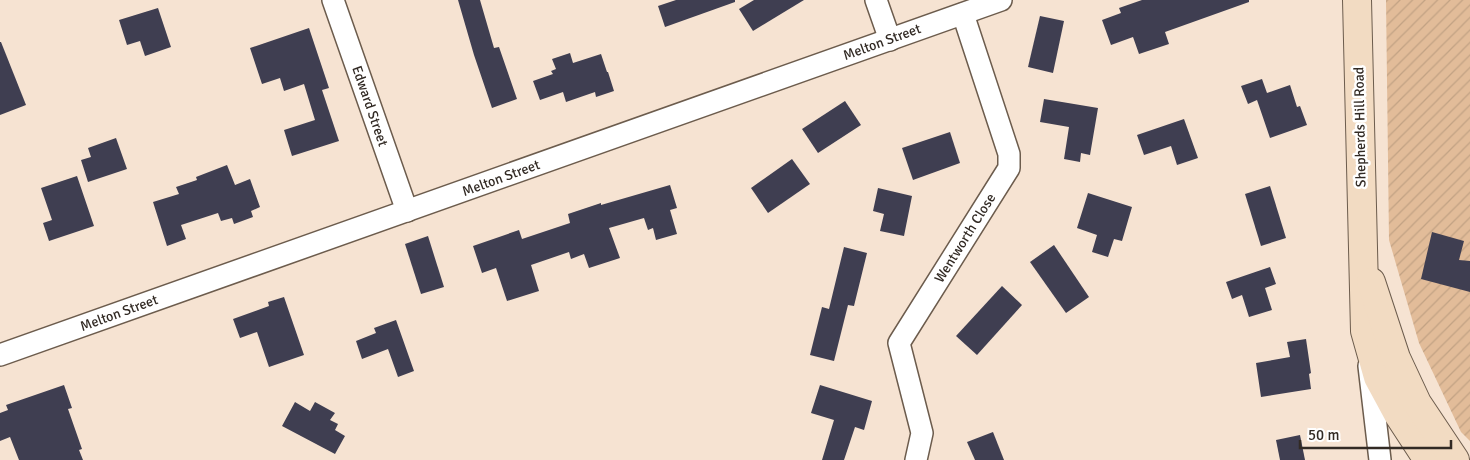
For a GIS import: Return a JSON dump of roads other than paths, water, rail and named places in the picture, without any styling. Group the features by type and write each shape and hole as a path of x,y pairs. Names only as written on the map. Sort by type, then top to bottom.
{"main road":[{"name":"Shepherds Hill Road","path":"1357,0 1364,330 1378,377 1398,414 1428,460"},
{"name":"Shepherds Hill Road","path":"1362,255 1396,358 1417,403 1455,460"}],"street":[{"name":"Edward Street","path":"334,0 407,211"},
{"path":"876,0 890,40"},
{"name":"Melton Street","path":"0,355 1001,0"},
{"name":"Wentworth Close","path":"916,460 922,433 899,343 1009,168 1009,154 963,14"},
{"path":"1364,330 1380,460"}]}
